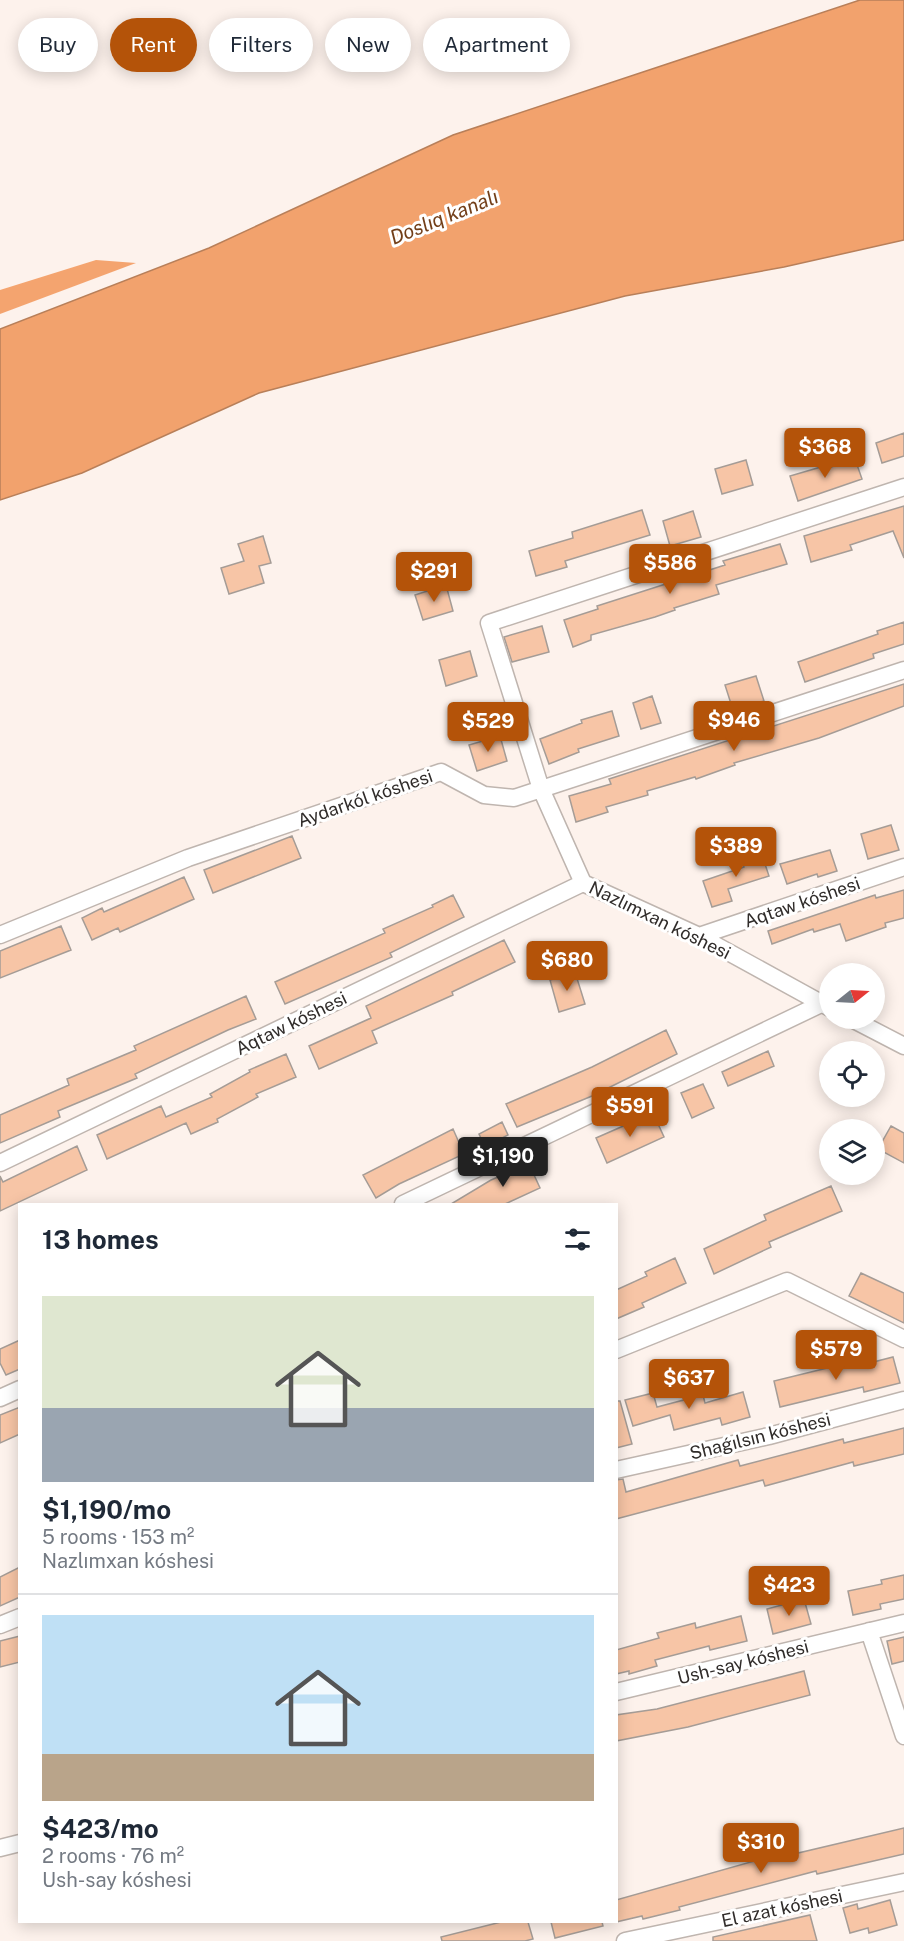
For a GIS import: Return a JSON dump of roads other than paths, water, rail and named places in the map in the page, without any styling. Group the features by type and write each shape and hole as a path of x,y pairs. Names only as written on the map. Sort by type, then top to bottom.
{"street":[{"name":"Nazlımxan kóshesi","path":"819,1003 699,936 583,883 541,789 489,623 904,487"},
{"name":"Aydarkól kóshesi","path":"0,935 188,858 441,772 484,795 514,798 904,670"},
{"name":"Aqtaw kóshesi","path":"699,936 904,867"},
{"name":"Aqtaw kóshesi","path":"0,1163 583,883"},
{"name":"Nazlımxan kóshesi","path":"405,1203 819,1009"},
{"path":"871,1029 904,1046"},
{"path":"618,1349 787,1281 904,1339"},
{"path":"0,1398 18,1390"},
{"name":"Shaǵılsın kóshesi","path":"618,1470 769,1436 904,1400"},
{"path":"0,1625 18,1618"},
{"name":"Ush-say kóshesi","path":"618,1692 904,1623"},
{"path":"869,1631 901,1711 904,1736"},
{"path":"0,1848 18,1844"},
{"name":"El azat kóshesi","path":"625,1941 904,1882"}],"water":[{"name":"Doslıq kanalı","path":"860,0 904,0 904,240 784,267 625,296 259,393 82,473 0,500 0,329 209,248 453,135"}]}
